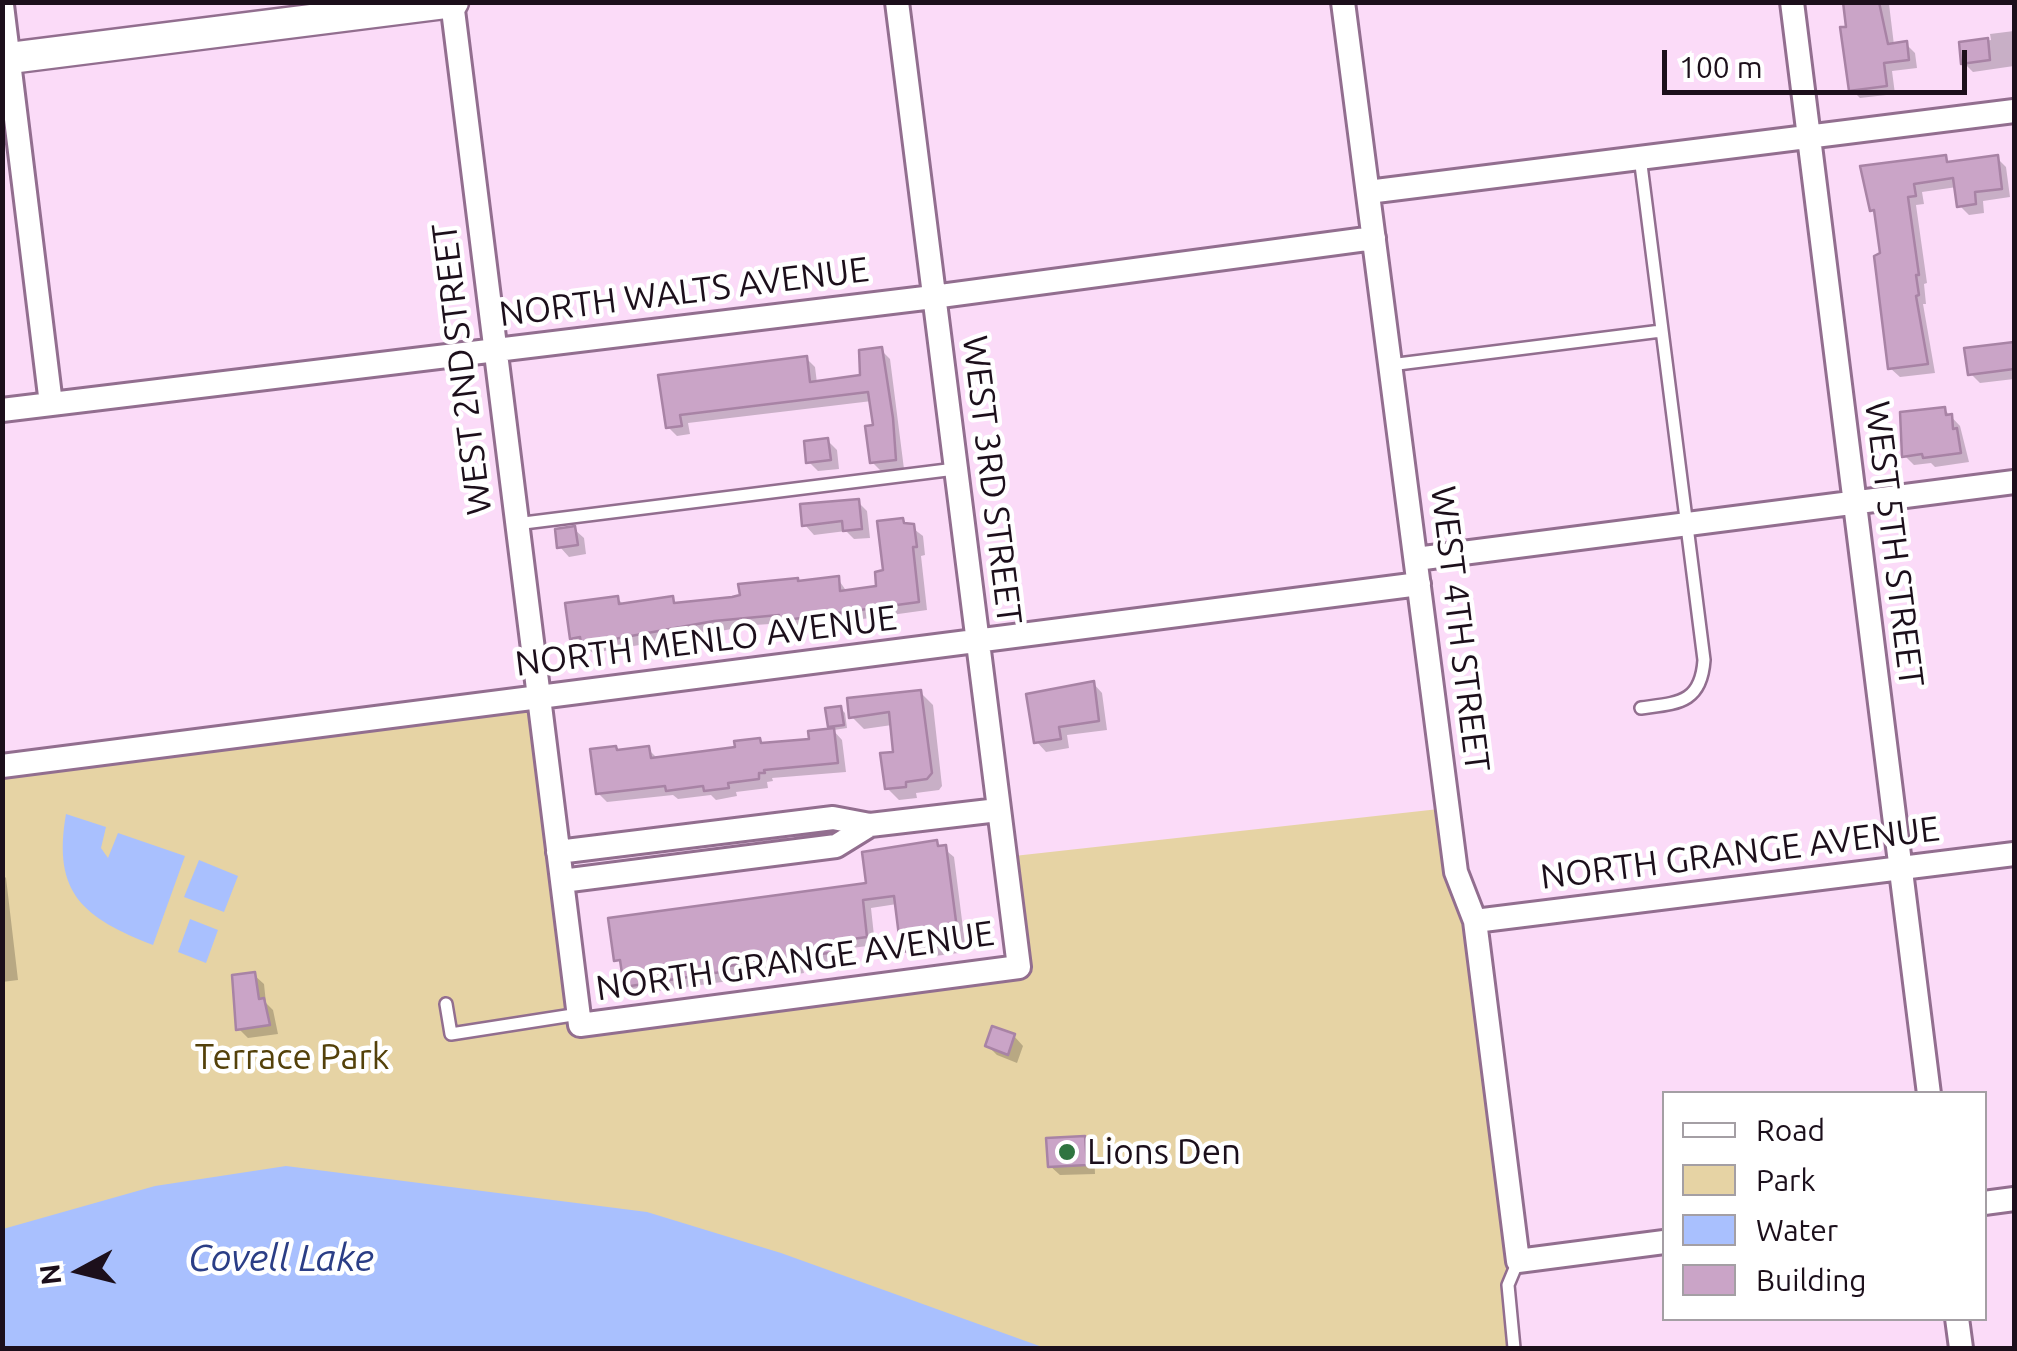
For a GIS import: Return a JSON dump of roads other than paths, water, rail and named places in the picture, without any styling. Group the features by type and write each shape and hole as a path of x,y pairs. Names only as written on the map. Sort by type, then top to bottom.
{"street":[{"name":"WEST 3RD STREET","path":"897,2 1019,967"},
{"name":"WEST 4TH STREET","path":"1343,2 1456,872 1475,922 1518,1260"},
{"name":"WEST 5TH STREET","path":"1792,2 1929,1091"},
{"path":"6,59 452,3"},
{"name":"WEST 2ND STREET","path":"452,3 579,1019"},
{"path":"2,5 52,404"},
{"path":"1368,192 2014,110"},
{"name":"NORTH WALTS AVENUE","path":"2,410 934,297 1374,238"},
{"path":"1416,559 2014,482"},
{"name":"NORTH MENLO AVENUE","path":"2,766 1419,584"},
{"path":"558,852 832,818 870,825 998,810"},
{"path":"562,881 836,846 870,825"},
{"name":"NORTH GRANGE AVENUE","path":"1475,922 2014,854"},
{"name":"NORTH GRANGE AVENUE","path":"579,1019 1019,967"},
{"path":"1987,1203 2014,1199"},
{"path":"1518,1260 1662,1242"},
{"path":"1957,1321 1960,1348"}],"lane":[{"path":"1640,158 1704,660 1698,688 1688,698 1641,708"},
{"path":"1390,365 1661,331"},
{"path":"516,524 955,469"},
{"path":"446,1004 451,1034 579,1019"},
{"path":"1514,1348 1508,1286 1518,1260"}],"water":[{"path":"66,814 106,827 101,848 108,858 118,833 185,856 153,945 108,924 78,899 64,864"},
{"path":"199,860 238,876 224,912 184,897"},
{"path":"190,919 218,930 206,963 178,952"},
{"name":"Covell Lake","path":"286,1166 647,1212 781,1253 1045,1348 3,1348 3,1229 155,1186"}],"place":[{"name":"Lions Den","path":"1067,1152"}],"park label":[{"name":"Terrace Park","path":"292,1057"}]}
